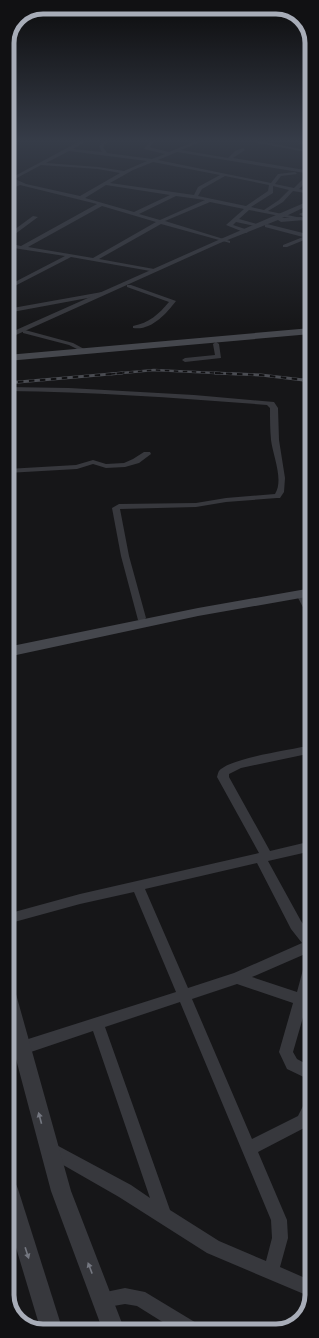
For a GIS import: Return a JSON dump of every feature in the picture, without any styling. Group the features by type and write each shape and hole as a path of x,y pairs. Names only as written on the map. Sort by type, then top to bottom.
{"main road":[{"path":"14,357 305,332"},
{"path":"14,360 305,337"},
{"path":"14,643 305,585"},
{"path":"14,651 198,612 305,593"}],"street":[{"path":"96,202 225,241"},
{"path":"134,214 158,202"},
{"path":"95,259 162,221 187,208 203,202"},
{"path":"222,202 293,215"},
{"path":"246,231 229,224 236,220 249,206 255,202"},
{"path":"266,210 279,202"},
{"path":"23,247 101,204"},
{"path":"14,334 154,271 225,241 293,215 305,206"},
{"path":"14,338 246,231 305,212"},
{"path":"14,233 35,217"},
{"path":"236,220 258,226"},
{"path":"266,226 305,235"},
{"path":"285,246 305,238"},
{"path":"14,246 95,259 154,271"},
{"path":"14,284 71,255"},
{"path":"129,286 173,301 168,308 144,327 135,327"},
{"path":"14,310 102,294"},
{"path":"25,332 71,344 83,350"},
{"path":"185,360 219,357 216,344"},
{"path":"14,389 69,390 194,397 268,403 274,408 275,443 281,476 281,491 278,496 226,500 196,505 119,506 116,508 125,556 141,618"},
{"path":"14,471 77,468 93,462 106,466 124,465 136,461 148,454"},
{"path":"305,751 238,766 224,772 223,777 264,857 296,925 305,937"},
{"path":"14,917 80,899 305,848"},
{"path":"138,886 279,1220 280,1238 270,1271"},
{"path":"22,1048 237,978 305,948"},
{"path":"237,978 305,1001"},
{"path":"305,1007 286,1052 292,1064 305,1070"},
{"path":"14,1017 60,1191 111,1324"},
{"path":"97,1024 164,1216"},
{"path":"249,1149 303,1121 305,1117"},
{"path":"49,1149 125,1191 213,1247 305,1286"},
{"path":"14,1208 50,1324"},
{"path":"102,1300 125,1296 139,1298 182,1324"}],"railway":[{"path":"118,373 154,370 220,373"},
{"path":"14,382 118,373"},
{"path":"111,374 118,373"},
{"path":"215,373 220,373"},
{"path":"220,373 261,375 305,380"},
{"path":"220,373 236,374"}]}
